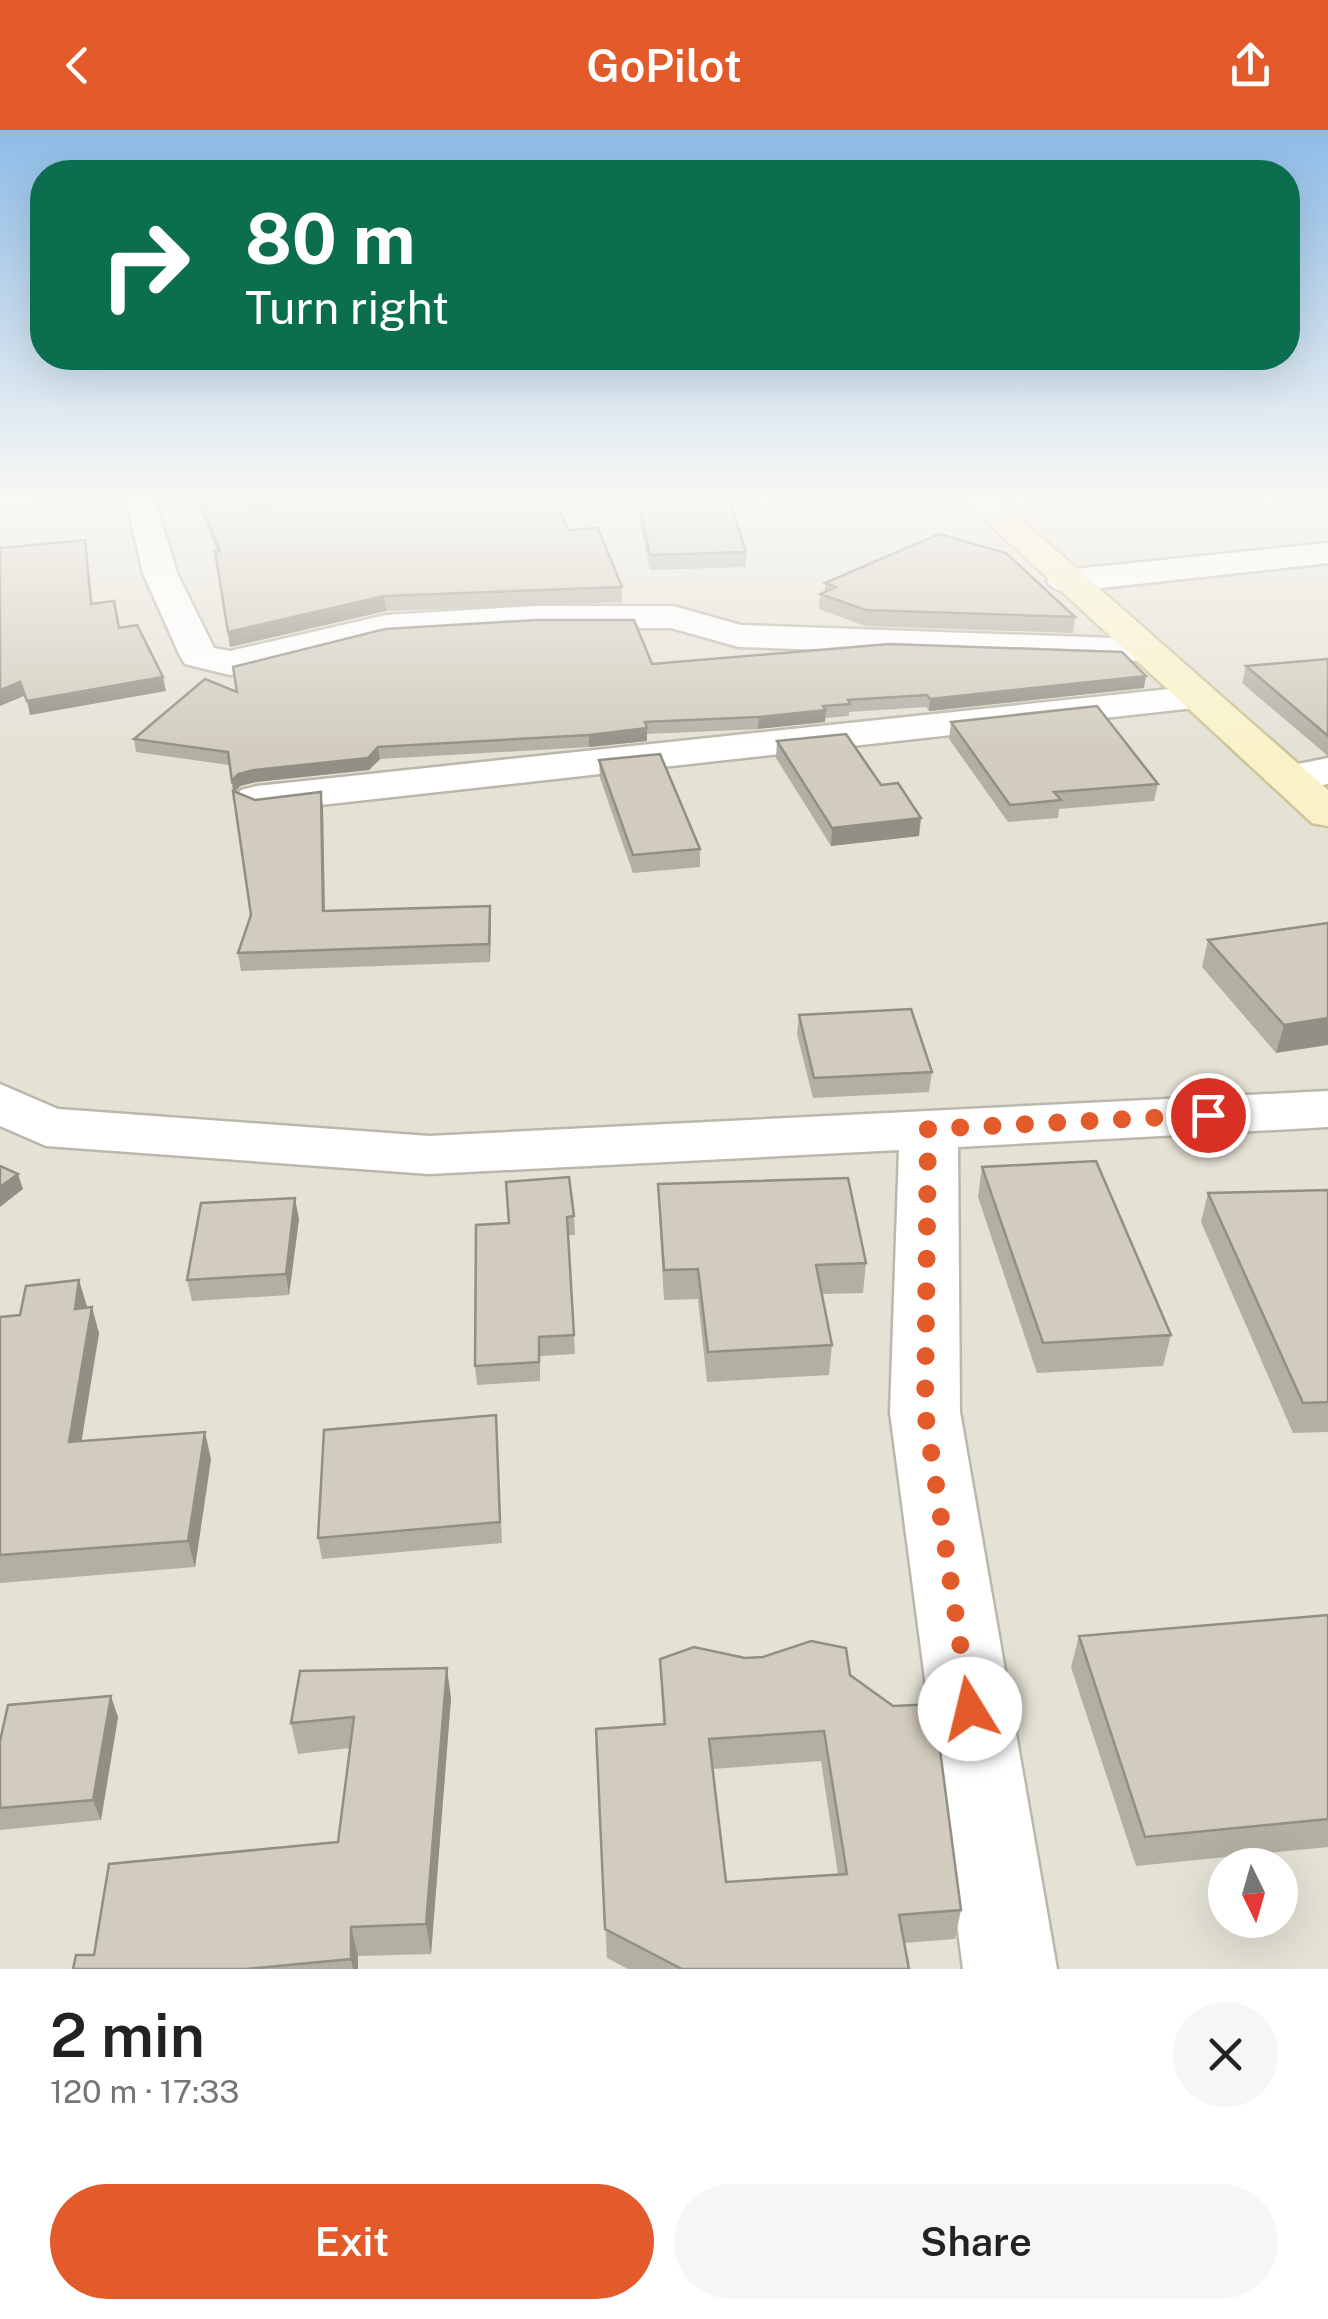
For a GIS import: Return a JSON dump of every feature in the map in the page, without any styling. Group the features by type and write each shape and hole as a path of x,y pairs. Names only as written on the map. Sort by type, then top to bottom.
{"street":[{"path":"164,582 199,656 230,663 386,626 536,617 673,617 739,636 1143,650"},
{"path":"1066,582 1198,698 1308,774 1328,813"},
{"path":"257,799 1198,698"},
{"path":"0,1102 46,1127 430,1155 1328,1109"},
{"path":"928,1129 925,1412 1010,1969"}],"shaded area":[{"path":"0,582 1328,582 1328,1969 0,1969"}],"building":[{"path":"0,582 89,582 91,604 114,601 119,628 137,625 163,677 27,701 20,682 0,690"},
{"path":"220,582 620,582 622,587 384,596 228,632"},
{"path":"1037,582 1075,617 866,610 820,594 836,587 825,583"},
{"path":"536,620 634,620 652,664 889,644 1122,652 1146,676 930,699 927,695 848,700 850,704 823,706 826,710 645,722 647,728 589,735 378,747 368,758 254,770 238,774 232,781 228,752 134,739 205,679 237,692 233,667 385,629"},
{"path":"1328,659 1328,736 1246,666"},
{"path":"1097,706 1158,784 1054,792 1061,800 1010,805 951,722"},
{"path":"846,734 881,785 898,783 921,818 832,828 777,741"},
{"path":"660,754 700,849 633,855 599,760"},
{"path":"233,791 255,800 321,792 323,911 490,906 489,944 238,953 251,915"},
{"path":"1328,923 1328,1018 1284,1025 1208,940"},
{"path":"911,1009 932,1072 814,1078 799,1015"},
{"path":"1096,1161 1171,1335 1043,1343 982,1167"},
{"path":"0,1166 18,1174 0,1187"},
{"path":"569,1177 574,1216 567,1217 574,1335 539,1337 539,1362 475,1366 476,1225 509,1223 506,1182"},
{"path":"848,1178 866,1263 816,1265 832,1345 708,1352 698,1269 664,1270 658,1184"},
{"path":"1328,1190 1328,1402 1303,1403 1208,1193"},
{"path":"295,1198 286,1274 187,1280 201,1203"},
{"path":"79,1280 75,1309 92,1307 69,1442 205,1432 188,1541 0,1555 0,1317 20,1315 26,1286"},
{"path":"496,1415 500,1522 318,1538 324,1430"},
{"path":"1328,1615 1328,1819 1145,1837 1079,1636"},
{"path":"811,1641 846,1648 850,1675 893,1706 934,1704 961,1910 899,1915 909,1969 682,1969 605,1929 596,1729 665,1724 660,1659 694,1647 745,1658 763,1657","holes":["824,1731 847,1874 726,1882 709,1739"]},
{"path":"447,1668 426,1924 351,1927 351,1959 246,1969 73,1969 76,1955 94,1955 109,1864 338,1842 354,1717 291,1723 300,1671"},
{"path":"111,1696 93,1800 0,1808 0,1741 8,1705"}],"route":[{"path":"970,1709 925,1412 928,1129 1208,1115"}]}
